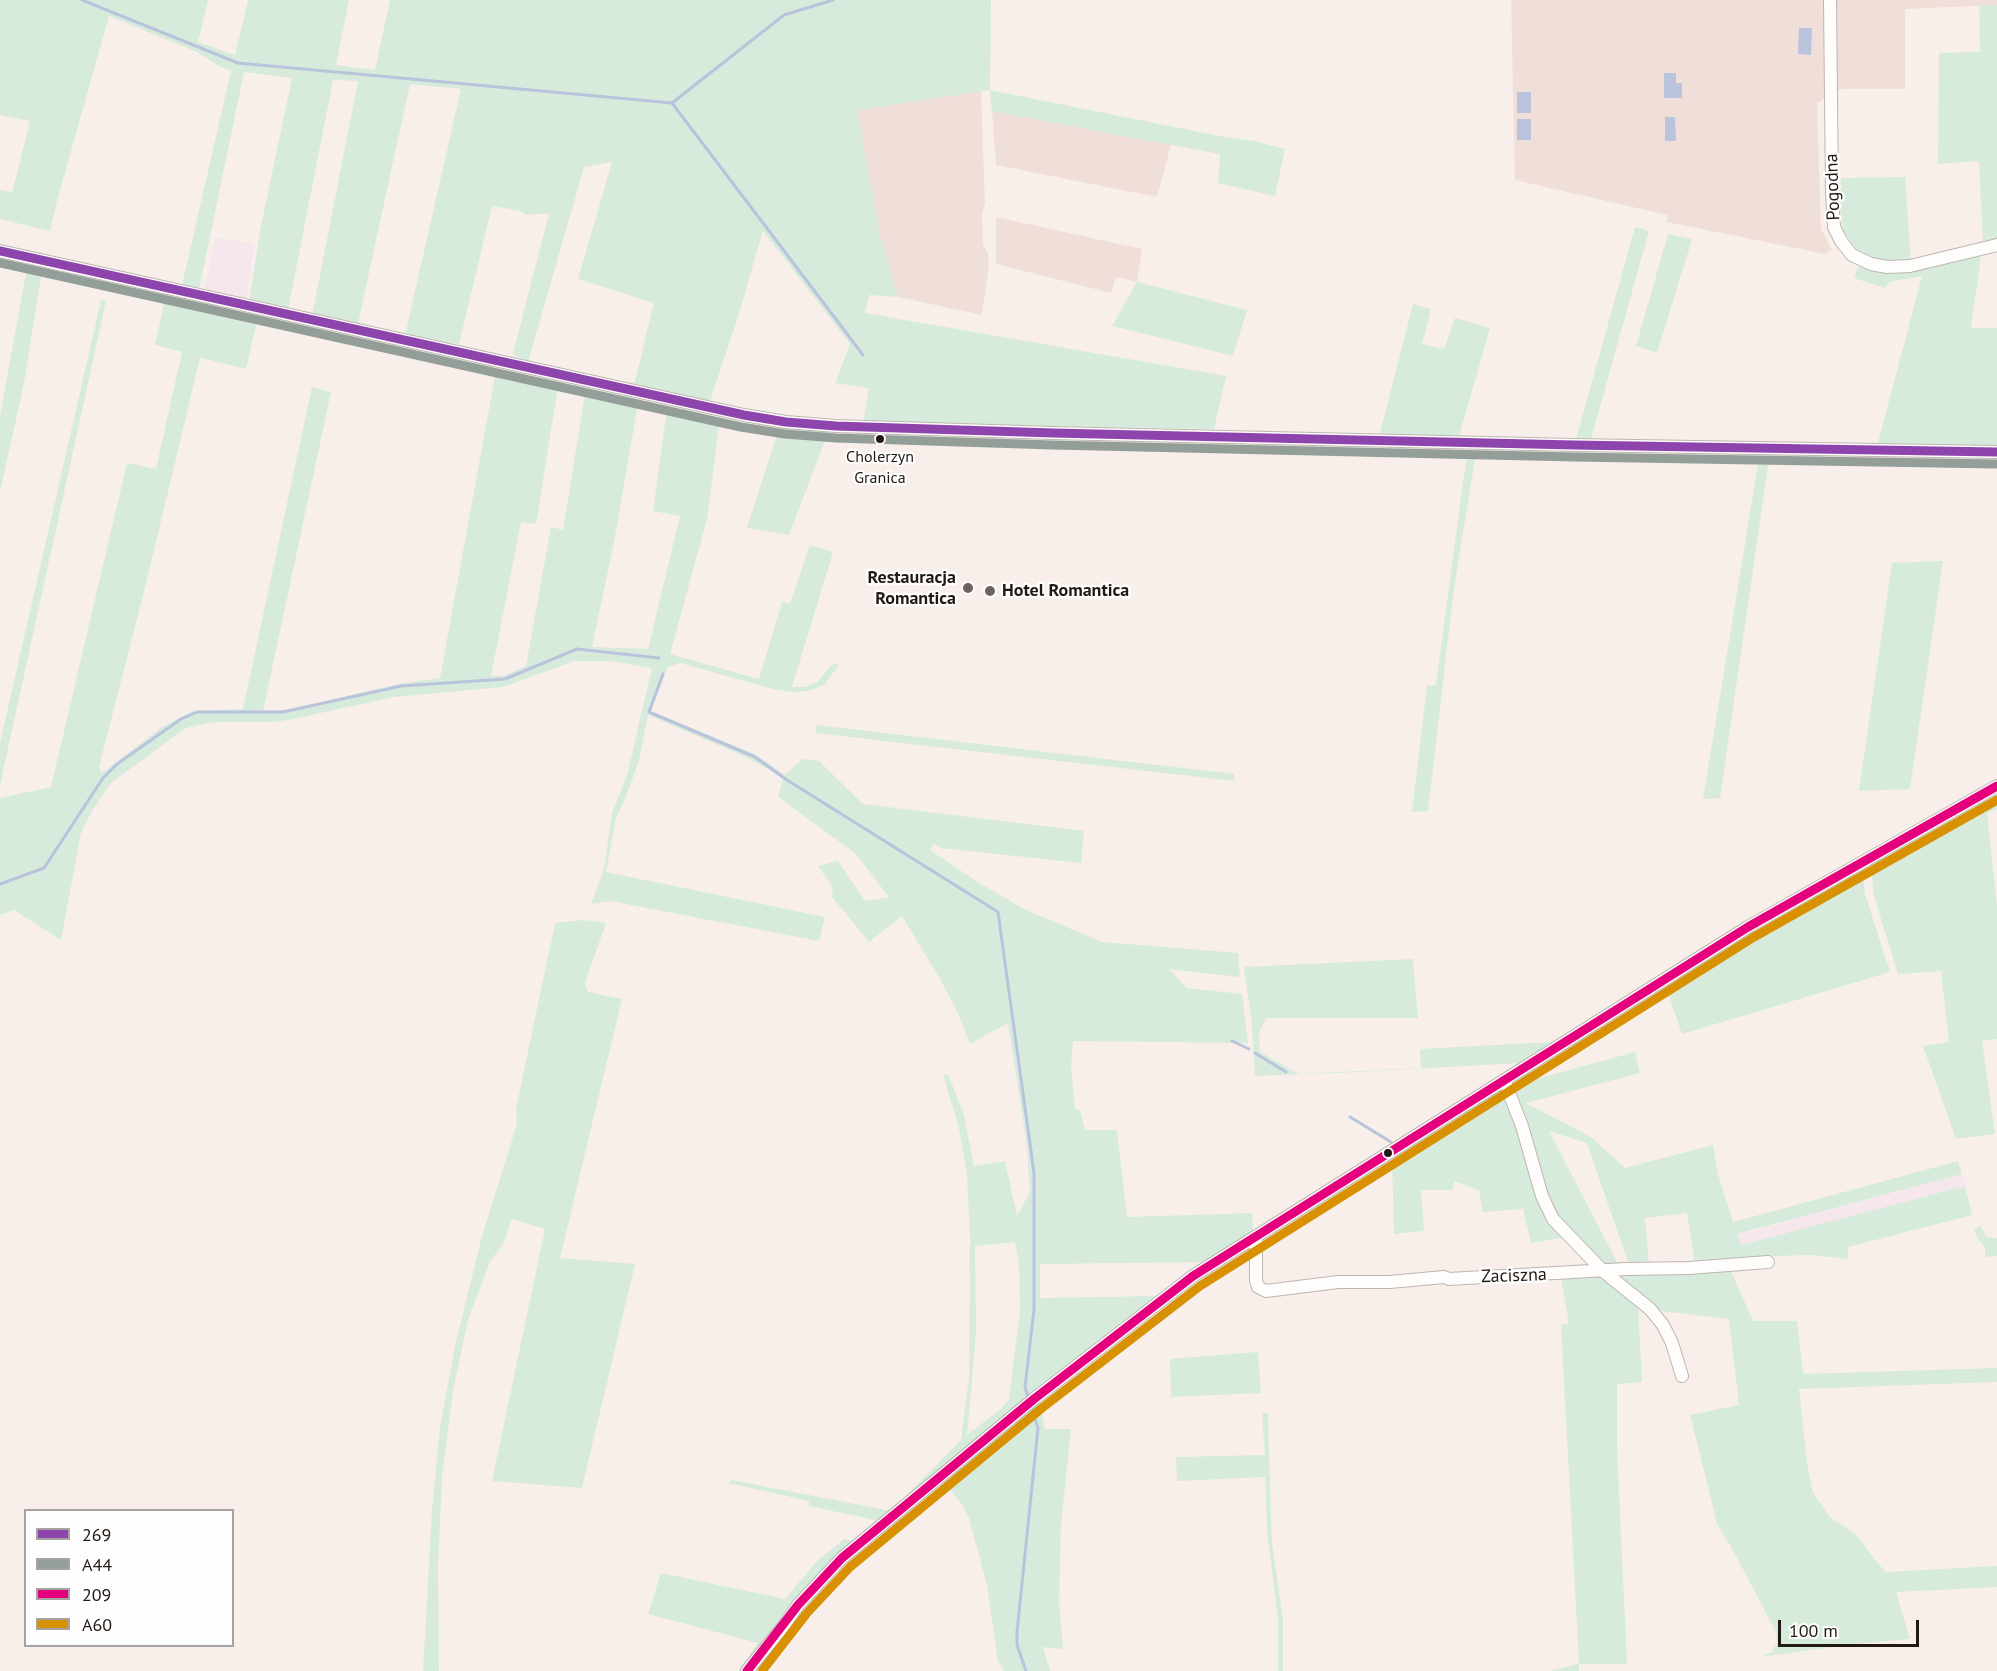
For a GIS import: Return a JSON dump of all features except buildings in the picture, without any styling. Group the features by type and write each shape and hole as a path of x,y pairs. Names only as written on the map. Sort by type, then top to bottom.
{"street":[{"name":"Pogodna","path":"1830,0 1832,194 1834,227 1841,241 1852,255 1871,264 1887,267 1910,266 1997,245"},
{"path":"0,251 761,418 836,426 1586,446 1997,452"},
{"path":"747,1671 798,1605 842,1558 1030,1402 1193,1276 1748,927 1997,786"},
{"path":"1504,1080 1522,1126 1542,1196 1553,1219 1603,1271 1650,1309 1663,1325 1672,1343 1682,1376"},
{"name":"Zaciszna","path":"1256,1237 1255,1271 1258,1287 1261,1290 1338,1282 1390,1282 1444,1277 1449,1280 1768,1262"}],"shaded area":[{"path":"1511,0 1997,0 1997,5 1905,9 1905,89 1841,89 1817,103 1821,229 1832,250 1825,254 1667,222 1667,215 1515,180"},
{"path":"981,91 985,203 982,215 983,245 988,253 989,265 982,315 898,297 880,236 857,110"},
{"path":"992,111 1171,145 1157,197 996,165"},
{"path":"996,217 1142,249 1137,282 1116,277 1111,293 996,264"},
{"path":"215,237 255,244 246,302 204,293"},
{"path":"1962,1174 1965,1186 1740,1245 1737,1235"}],"green space":[{"path":"0,0 208,0 198,42 235,55 248,0 349,0 336,65 375,70 390,0 991,0 990,90 857,110 880,236 898,297 869,295 865,313 1226,376 1214,429 863,423 869,388 835,383 850,344 763,231 710,401 634,385 654,303 578,279 612,162 584,167 528,362 513,354 549,213 526,215 520,211 492,206 459,344 405,335 461,89 410,84 358,323 312,316 358,81 333,80 288,310 249,302 260,231 292,78 244,72 199,290 182,285 231,71 197,52 109,16 50,231 0,219 0,190 12,192 30,121 0,115"},
{"path":"1979,5 1997,5 1997,240 1983,243 1979,161 1938,164 1939,53 1980,52"},
{"path":"990,90 1285,149 1275,196 1218,183 1220,154 992,111"},
{"path":"1905,177 1911,262 1885,261 1859,252 1843,230 1840,208 1841,178"},
{"path":"1635,227 1649,231 1591,439 1576,439"},
{"path":"1668,234 1692,239 1657,353 1636,346"},
{"path":"1981,256 1971,328 1997,328 1997,447 1878,443 1922,276 1889,282 1885,288 1854,278 1858,267 1887,273 1909,272"},
{"path":"27,268 42,270 24,383 0,492 0,416"},
{"path":"1137,282 1247,310 1233,356 1112,326"},
{"path":"165,299 258,317 246,369 190,355 200,358 99,767 102,773 162,727 193,711 243,709 312,387 331,392 263,711 286,710 399,684 440,678 496,371 558,387 536,524 521,522 491,676 503,676 526,666 551,527 563,530 585,394 638,404 614,542 592,647 648,649 680,516 653,511 667,409 720,419 707,519 670,654 759,679 782,602 790,604 810,545 833,552 792,687 805,687 817,682 834,663 839,665 824,685 808,691 791,692 680,663 668,667 651,711 755,754 785,775 802,759 819,761 863,804 1084,831 1081,863 941,848 934,844 930,850 976,881 1026,910 1102,942 1238,953 1240,977 1169,969 1187,988 1242,994 1248,1043 1073,1041 1071,1068 1075,1108 1080,1110 1085,1130 1117,1130 1127,1217 1252,1213 1253,1230 1208,1262 1040,1264 1040,1298 1158,1296 1020,1404 880,1521 809,1506 809,1501 728,1483 732,1480 891,1511 961,1440 969,1378 970,1240 967,1173 958,1124 943,1075 948,1074 964,1115 974,1166 1005,1161 1017,1216 1030,1192 1027,1145 1008,1023 970,1044 958,1013 940,979 902,916 869,942 832,897 833,887 818,866 838,861 865,901 889,897 855,853 778,797 783,779 770,770 739,754 648,715 639,760 616,818 606,872 825,917 819,941 610,901 591,904 604,869 612,813 627,775 652,668 609,661 575,661 503,687 394,697 274,722 213,722 186,728 111,783 92,811 81,833 61,940 14,910 0,915 0,798 51,787 127,463 156,469 182,352 155,345","holes":["1015,1242 1019,1265 1020,1310 1009,1399 1002,1408 967,1435 976,1334 975,1246"]},
{"path":"101,300 106,301 0,785 0,743"},
{"path":"1413,304 1431,309 1422,344 1444,349 1455,318 1490,328 1459,436 1380,433"},
{"path":"779,428 828,432 789,535 747,528"},
{"path":"1467,453 1476,453 1454,588 1428,811 1412,812 1427,685 1436,685"},
{"path":"1759,459 1769,459 1720,798 1703,799"},
{"path":"1943,561 1910,789 1859,791 1892,563"},
{"path":"817,725 1234,774 1234,781 815,733"},
{"path":"1997,791 1997,809 1987,813 1997,906 1997,1039 1982,1041 1995,1134 1956,1139 1923,1046 1949,1042 1941,971 1898,974 1874,896 1870,863"},
{"path":"1863,868 1865,894 1890,972 1682,1034 1665,984"},
{"path":"584,920 606,923 585,983 588,992 622,999 560,1258 635,1264 582,1488 492,1481 545,1229 512,1219 504,1242 490,1262 468,1320 453,1391 442,1477 438,1565 439,1671 423,1671 432,1510 440,1427 456,1342 482,1236 517,1124 516,1109 555,923"},
{"path":"1413,959 1418,1018 1266,1018 1259,1033 1260,1052 1299,1074 1421,1068 1420,1049 1551,1042 1520,1063 1338,1073 1255,1076 1252,1023 1244,967"},
{"path":"1635,1052 1640,1073 1526,1103 1591,1137 1625,1168 1713,1145 1718,1174 1733,1222 1958,1161 1962,1174 1737,1234 1741,1245 1965,1186 1972,1215 1848,1247 1848,1259 1810,1255 1773,1256 1695,1264 1687,1213 1645,1218 1649,1266 1629,1265 1587,1143 1549,1131 1619,1266 1605,1268 1554,1217 1512,1082 1526,1071 1533,1080"},
{"path":"1504,1086 1535,1185 1566,1237 1531,1243 1523,1209 1483,1212 1479,1190 1454,1181 1453,1190 1421,1190 1424,1231 1394,1234 1392,1160 1467,1108"},
{"path":"1980,1226 1987,1237 1997,1238 1997,1256 1985,1257 1985,1248 1974,1230"},
{"path":"1729,1266 1753,1321 1797,1321 1803,1374 1997,1368 1997,1382 1799,1389 1807,1463 1813,1493 1830,1517 1856,1535 1885,1572 1997,1566 1997,1587 1896,1592 1910,1639 1760,1657 1771,1653 1777,1643 1776,1632 1717,1524 1690,1415 1739,1405 1729,1319 1652,1310 1620,1281 1619,1274"},
{"path":"1602,1273 1638,1304 1642,1382 1617,1384 1617,1449 1627,1664 1579,1664 1561,1325 1569,1323 1561,1278"},
{"path":"1258,1352 1261,1393 1171,1397 1170,1359"},
{"path":"1039,1402 1045,1429 1071,1429 1061,1525 1059,1603 1063,1649 1043,1647 1050,1671 1004,1671 998,1662 987,1585 969,1518 961,1503 944,1482"},
{"path":"1262,1413 1268,1413 1272,1544 1283,1618 1283,1671 1278,1671 1278,1618 1267,1532 1265,1477 1177,1481 1176,1457 1265,1455"},
{"path":"844,1539 857,1542 741,1671 738,1671 758,1643 648,1614 661,1573 785,1599 817,1561"},
{"path":"1579,1664 1579,1671 1549,1671"}],"water":[{"path":"1799,28 1812,28 1811,55 1798,54"},
{"path":"1664,73 1676,73 1676,83 1682,83 1682,98 1664,98"},
{"path":"1517,92 1531,92 1531,113 1517,113"},
{"path":"1665,117 1675,117 1676,141 1665,141"},
{"path":"1517,119 1531,119 1531,140 1517,140"}],"waterway":[{"path":"82,0 238,63 672,103 784,15 833,0"},
{"path":"672,103 863,355"},
{"path":"0,884 44,868 103,778 117,764 181,719 197,712 283,712 401,686 505,679 577,649 659,658"},
{"path":"663,674 649,712 755,757 787,780 998,912 1034,1173 1034,1310 1025,1387 1029,1400"},
{"path":"1232,1041 1249,1049"},
{"path":"1255,1053 1286,1072"},
{"path":"1350,1117 1391,1142"},
{"path":"1026,1671 1017,1645 1017,1632 1038,1428 1031,1406"}],"transit line":[{"name":"269","path":"0,251 744,415 786,422 836,426 1053,433 1997,452"},
{"name":"A44","path":"0,263 741,427 785,434 836,438 1053,445 1997,464"},
{"name":"209","path":"747,1671 798,1605 842,1558 1034,1399 1193,1276 1748,927 1997,786"},
{"name":"A60","path":"762,1671 807,1613 850,1567 1042,1408 1200,1286 1754,937 1997,800"}],"place":[{"name":"Cholerzyn Granica","path":"880,439"},
{"name":"Restauracja Romantica","path":"968,588"},
{"name":"Hotel Romantica","path":"990,591"}]}
